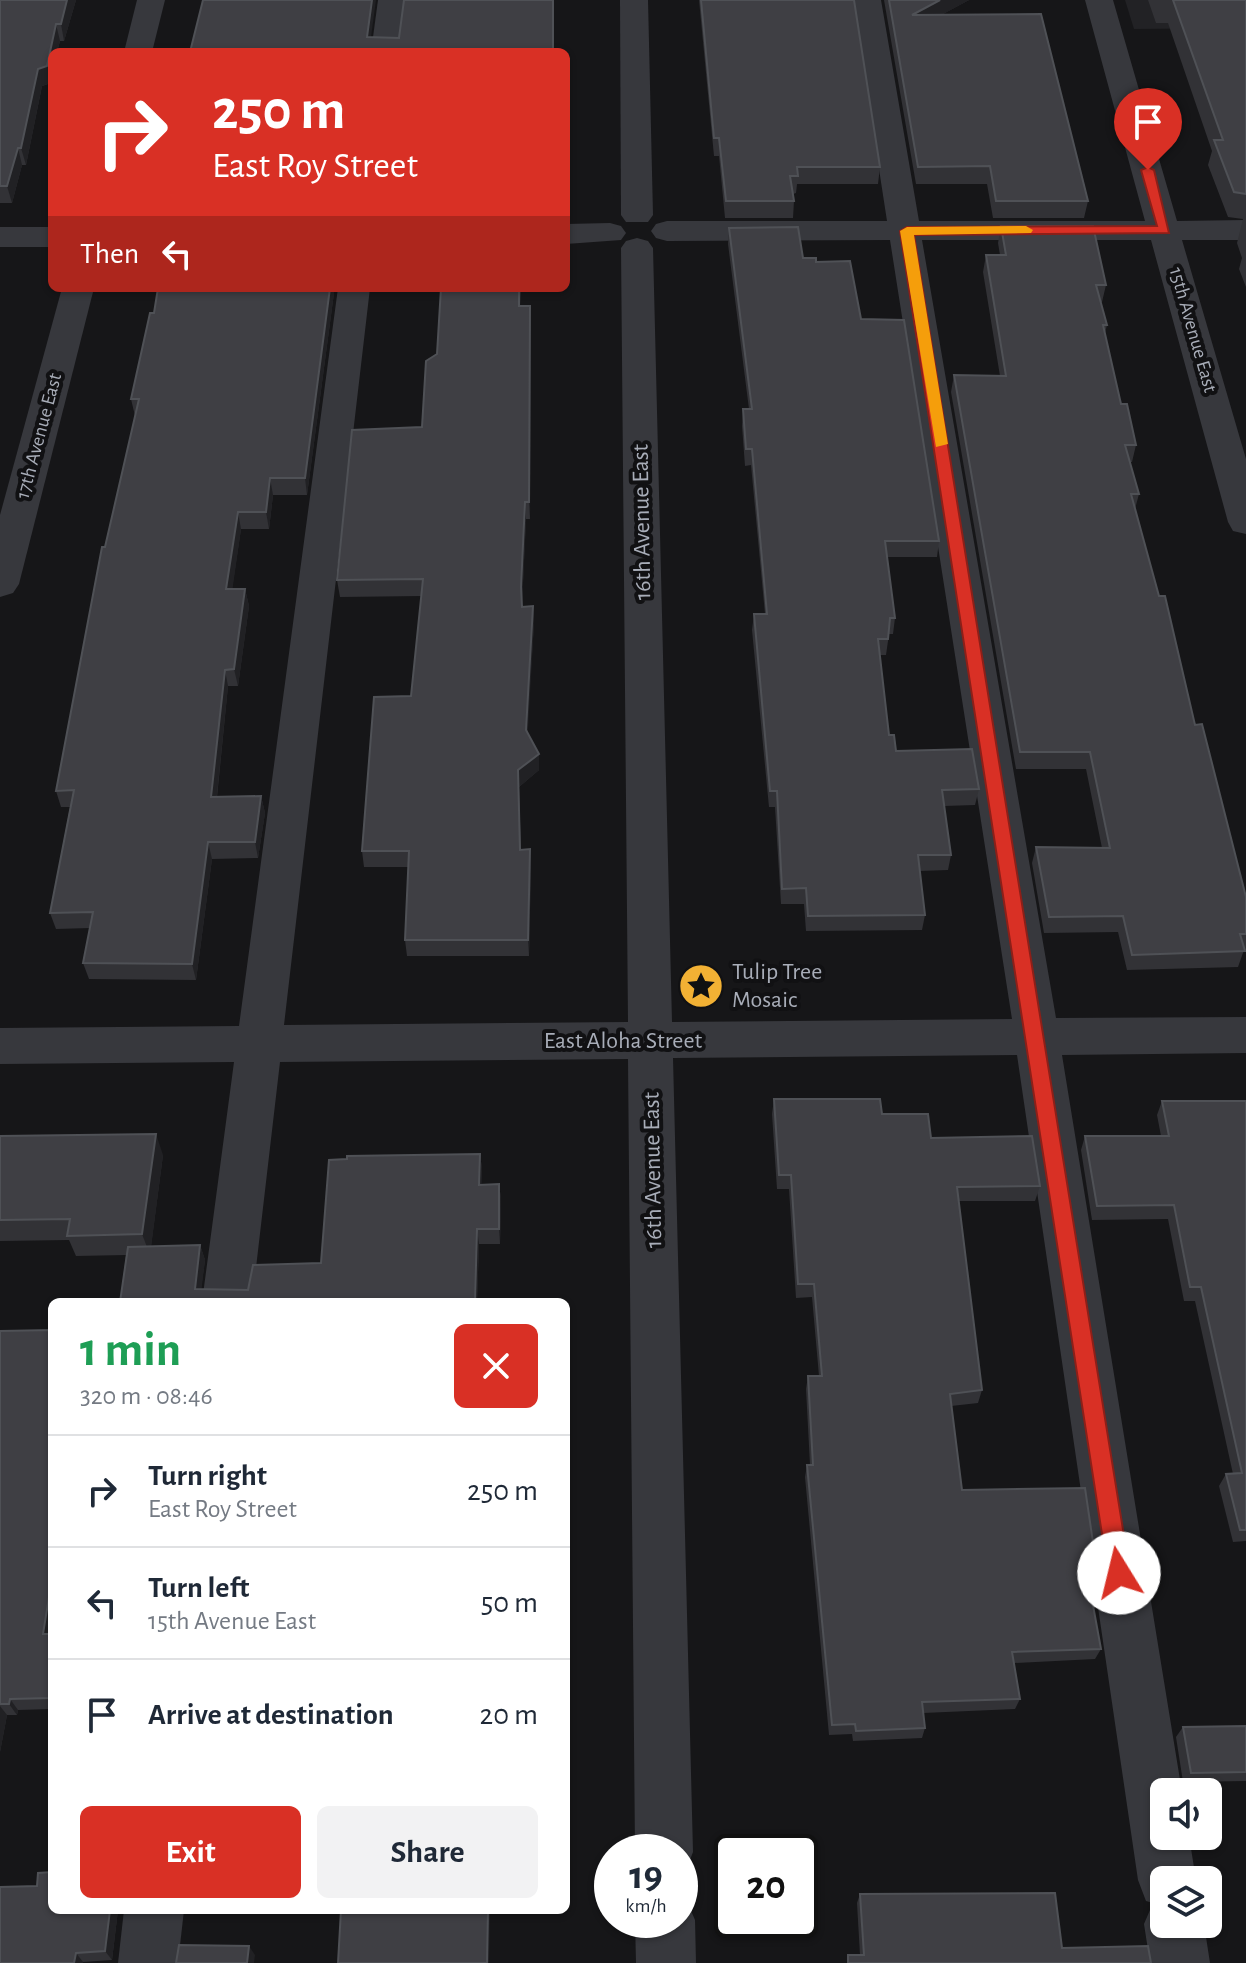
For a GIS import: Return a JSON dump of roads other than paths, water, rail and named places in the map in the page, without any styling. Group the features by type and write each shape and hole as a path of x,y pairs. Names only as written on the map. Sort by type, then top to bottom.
{"street":[{"path":"139,48 151,0"},
{"path":"386,48 392,0"},
{"name":"16th Avenue East","path":"634,0 664,1834"},
{"path":"867,0 1037,1038 1165,1866"},
{"name":"15th Avenue East","path":"1099,0 1246,522"},
{"path":"570,234 1246,230"},
{"path":"0,237 48,237"},
{"name":"17th Avenue East","path":"0,584 77,292"},
{"path":"227,1298 353,292"},
{"name":"East Aloha Street","path":"0,1046 1246,1035"},
{"path":"148,1963 154,1914"},
{"path":"665,1938 666,1963"},
{"path":"1176,1938 1180,1963"}],"place":[{"name":"Tulip Tree Mosaic","path":"701,986"}]}
